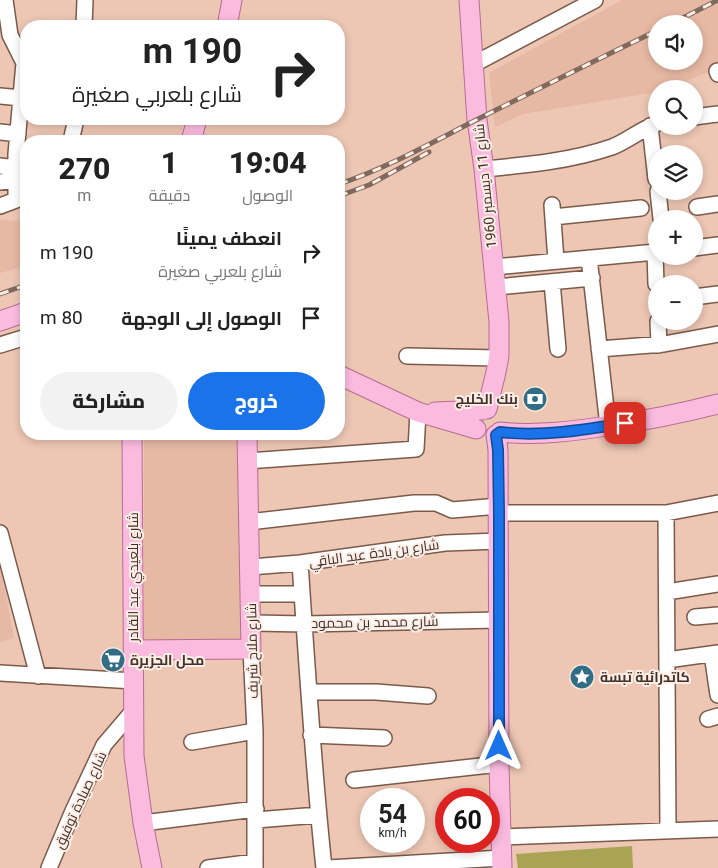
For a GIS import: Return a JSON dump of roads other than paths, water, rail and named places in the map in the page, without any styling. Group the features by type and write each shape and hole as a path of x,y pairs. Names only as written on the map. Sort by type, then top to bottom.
{"main road":[{"path":"228,20 232,0"},
{"name":"شارع 11 ديسمبر 1960","path":"469,0 477,120 484,169 499,322 491,423 498,465 499,764 502,863"},
{"path":"0,321 20,314"},
{"path":"0,334 20,328"},
{"path":"345,378 418,412 491,423 539,433 608,426 660,418 718,404"},
{"name":"شارع بلعيدي عبد القادر","path":"132,440 134,756 143,823 152,868"},
{"name":"شارع ملاح شريف","path":"248,440 251,650"},
{"path":"134,650 251,650"}],"street":[{"path":"5,0 4,25 20,54"},
{"path":"84,20 85,0"},
{"path":"474,64 596,0"},
{"path":"0,96 20,98"},
{"path":"0,206 16,200 20,110"},
{"path":"703,116 718,114"},
{"path":"484,169 532,165 592,152 627,140 648,128"},
{"path":"0,132 18,134"},
{"path":"0,166 19,164"},
{"path":"0,182 19,164"},
{"path":"697,207 718,204"},
{"path":"556,261 553,211 641,208"},
{"path":"703,247 718,245"},
{"path":"494,267 648,253"},
{"path":"589,258 608,426"},
{"path":"496,287 592,278"},
{"path":"552,282 558,349"},
{"path":"703,296 718,294"},
{"path":"658,330 658,345"},
{"path":"599,349 658,345 718,334"},
{"path":"0,345 20,340"},
{"path":"407,356 497,365"},
{"path":"248,461 416,449 418,412"},
{"path":"249,522 414,502 436,503 452,510 666,513 718,504"},
{"path":"666,513 668,831"},
{"path":"0,534 38,676"},
{"name":"شارع بن بادة عبد الباقي","path":"250,567 300,563 445,543 499,541"},
{"path":"300,563 311,735 324,868"},
{"path":"667,592 718,584"},
{"path":"251,594 302,594"},
{"path":"695,616 718,615"},
{"name":"شارع محمد بن محمود","path":"250,623 305,624 499,620"},
{"name":"شارع ملاح شريف","path":"251,650 255,731 255,865"},
{"path":"667,660 715,654 718,695"},
{"path":"0,673 134,681"},
{"path":"309,692 376,692 428,696"},
{"name":"شارع صيادة توفيق","path":"49,868 104,745 133,711"},
{"path":"192,742 255,731"},
{"path":"311,735 384,738"},
{"path":"354,780 499,764"},
{"path":"143,823 256,815 318,815"},
{"path":"501,837 718,829"},
{"path":"328,868 502,863"},
{"path":"208,868 255,865"}],"railway":[{"path":"689,15 718,0"},
{"path":"345,182 409,155 648,35"},
{"path":"345,194 369,185 429,152"},
{"path":"0,294 20,287"}],"place":[{"name":"بنك الخليج","path":"535,399"},
{"name":"محل الجزيرة","path":"113,660"},
{"name":"كاتدرائية تبسة","path":"582,677"}]}
